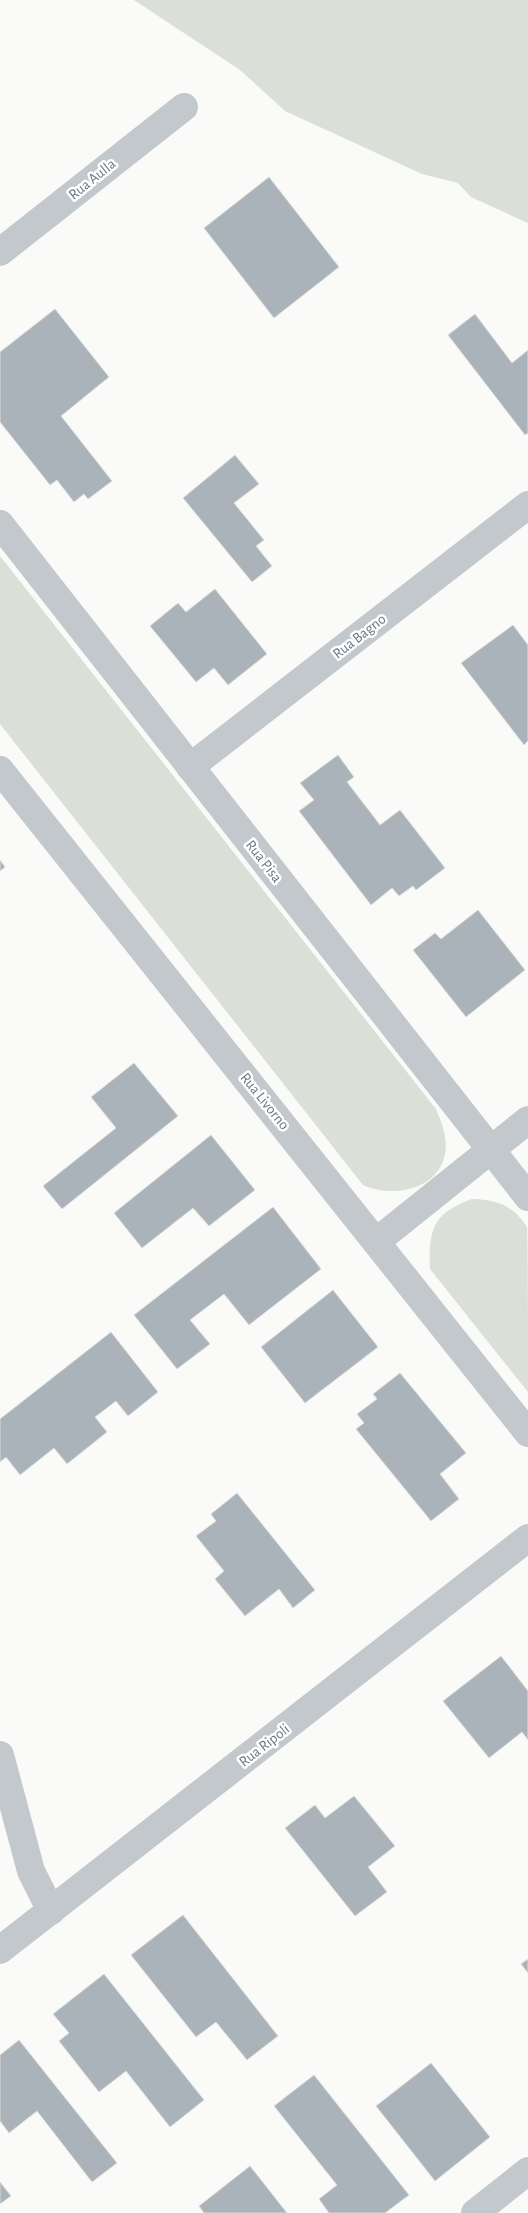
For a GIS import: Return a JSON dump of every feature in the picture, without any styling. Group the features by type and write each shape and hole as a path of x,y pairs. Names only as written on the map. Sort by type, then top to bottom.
{"street":[{"name":"Rua Aulla","path":"0,252 184,108"},
{"name":"Rua Bagno","path":"190,767 528,506"},
{"name":"Rua Pisa","path":"0,524 528,1196"},
{"name":"Rua Livorno","path":"0,770 528,1433"},
{"path":"377,1241 528,1120"},
{"name":"Rua Ripoli","path":"0,1950 528,1538"},
{"path":"0,1755 31,1871 51,1911"},
{"path":"475,2213 528,2171"}],"shaded area":[{"path":"134,0 528,0 528,223 471,197 458,183 422,174 285,111 240,70"},
{"path":"0,556 436,1109 445,1137 445,1154 441,1166 433,1176 423,1183 399,1191 374,1189 363,1185 0,724"},
{"path":"472,1199 497,1202 504,1205 516,1213 527,1227 528,1392 430,1269 430,1243 436,1224 441,1216 449,1210"}],"building":[{"path":"269,177 339,267 274,318 204,228"},
{"path":"55,309 109,377 61,416 112,481 88,499 84,494 74,502 57,480 50,485 0,422 0,352"},
{"path":"475,314 512,363 528,350 528,433 525,435 448,335"},
{"path":"235,455 259,484 234,503 264,540 256,546 272,566 252,582 183,498"},
{"path":"215,589 267,654 228,685 214,668 196,682 150,626 178,603 186,612"},
{"path":"513,625 528,645 528,741 524,745 461,663"},
{"path":"338,755 354,777 347,782 380,825 400,810 445,868 416,890 413,886 399,896 392,888 371,905 299,811 314,800 300,783"},
{"path":"0,860 5,867 0,871"},
{"path":"478,910 525,970 466,1017 413,950 435,933 441,939"},
{"path":"134,1063 178,1116 62,1209 43,1186 116,1128 91,1097"},
{"path":"211,1135 255,1190 209,1226 193,1208 142,1248 114,1213"},
{"path":"273,1207 321,1269 249,1325 224,1294 190,1320 210,1344 177,1369 134,1315"},
{"path":"333,1290 378,1347 305,1403 261,1347"},
{"path":"111,1332 158,1392 128,1416 116,1401 95,1417 107,1432 67,1464 54,1448 20,1475 6,1457 0,1462 0,1419"},
{"path":"400,1373 466,1453 440,1474 459,1499 431,1521 356,1429 364,1423 357,1414 377,1399 373,1394"},
{"path":"237,1493 315,1590 293,1608 279,1589 245,1616 215,1579 224,1571 196,1536 216,1521 211,1514"},
{"path":"501,1656 528,1691 528,1740 522,1732 489,1758 443,1701"},
{"path":"354,1796 395,1846 368,1867 387,1892 355,1916 285,1828 315,1805 325,1818"},
{"path":"183,1915 278,2036 247,2060 216,2022 196,2037 131,1955"},
{"path":"528,1959 528,1973 521,1964"},
{"path":"104,1974 204,2100 170,2127 126,2071 99,2092 59,2041 69,2033 53,2014"},
{"path":"19,2040 117,2163 92,2182 37,2111 9,2133 0,2121 0,2055"},
{"path":"431,2063 490,2137 435,2181 376,2106"},
{"path":"314,2075 409,2195 385,2213 329,2213 319,2199 337,2185 274,2106"},
{"path":"250,2166 287,2213 204,2213 199,2206"},
{"path":"0,2182 11,2196 0,2204"}]}
